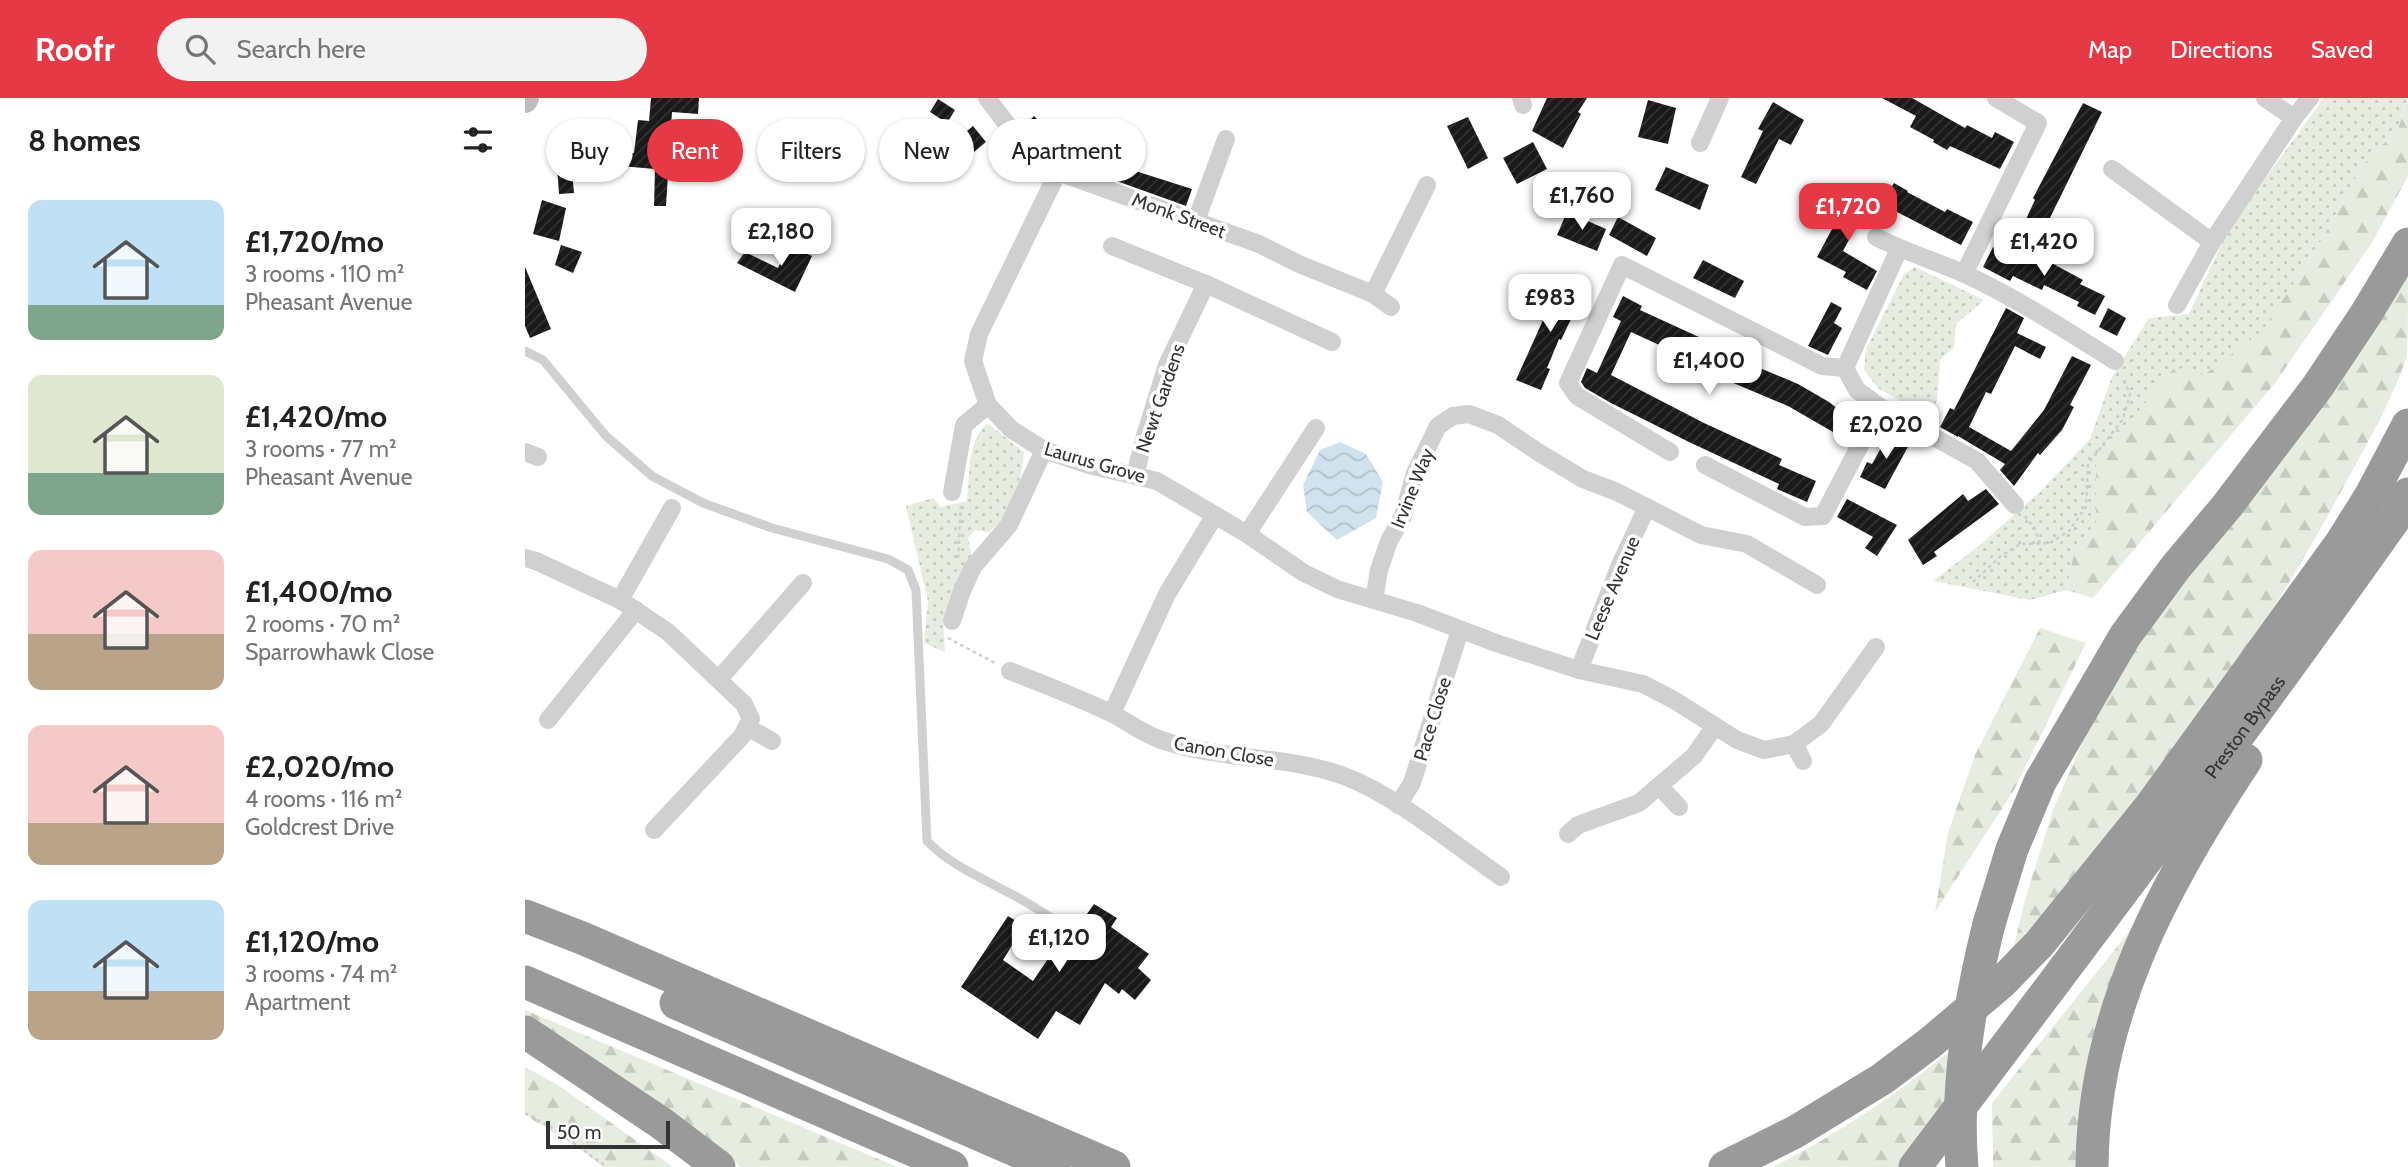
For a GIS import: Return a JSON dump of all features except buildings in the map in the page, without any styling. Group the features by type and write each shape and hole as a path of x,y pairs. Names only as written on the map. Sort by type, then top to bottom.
{"highway":[{"path":"1962,1167 1961,1084 1979,966 2012,849 2039,782 2125,636 2318,386 2408,244"},
{"path":"2371,495 2408,402"},
{"path":"2371,495 2408,425"},
{"name":"Preston Bypass","path":"1725,1167 1837,1108 1930,1043 2001,983 2079,896 2150,807 2341,544 2371,495"},
{"path":"2092,1167 2096,1108 2105,1059 2138,950 2200,832 2298,686 2403,504"},
{"name":"Preston Bypass","path":"1916,1167 2285,673 2403,504"},
{"path":"525,916 595,943 1114,1167"},
{"path":"525,939 1054,1167"},
{"path":"525,982 952,1167"},
{"path":"525,1032 661,1123 719,1167"},
{"path":"525,1044 606,1087"}],"street":[{"name":"Monk Street","path":"987,98 1003,119"},
{"path":"1700,143 1720,98"},
{"path":"1964,274 2038,123 1996,98"},
{"path":"2265,98 2294,118"},
{"path":"2177,304 2211,242 2309,98"},
{"path":"1196,220 1226,139"},
{"path":"2112,169 2211,242"},
{"name":"Laurus Grove","path":"1053,182 979,334 973,361 988,404 1012,430 1044,450 1089,465 1157,481 1247,534 1304,573 1337,589 1417,613 1579,670 1643,684 1674,700 1737,740 1764,750 1794,744 1821,724 1875,647"},
{"name":"Monk Street","path":"1087,182 1259,244 1299,264 1373,294 1391,307"},
{"path":"1373,294 1427,185"},
{"path":"1875,237 1964,274 2043,315 2115,361"},
{"path":"1112,246 1206,284 1332,342"},
{"path":"1845,368 1899,249"},
{"path":"1670,452 1577,396 1568,383 1622,265 1822,366 1845,368"},
{"name":"Newt Gardens","path":"1135,475 1167,365 1206,284"},
{"path":"1845,368 1857,390 1880,407 1977,461 2015,505"},
{"path":"952,492 964,425 988,404"},
{"path":"1705,466 1805,517 1823,516 1880,407"},
{"name":"Irvine Way","path":"1374,600 1379,570 1403,516 1415,473 1438,426 1453,416 1469,414 1499,425 1583,479 1617,492 1647,508"},
{"path":"1247,534 1316,428"},
{"path":"952,621 973,568 1009,525 1044,450"},
{"path":"620,600 672,508"},
{"path":"1647,508 1701,535 1747,544 1817,584"},
{"name":"Leese Avenue","path":"1579,670 1620,565 1647,508"},
{"path":"1112,713 1167,594 1215,515"},
{"path":"525,558 620,600 636,610 668,632 744,704 751,719 742,736 654,830"},
{"path":"719,679 803,583"},
{"path":"548,720 636,610"},
{"name":"Pace Close","path":"1398,805 1412,783 1460,630"},
{"name":"Canon Close","path":"1010,671 1064,691 1112,713 1154,737 1193,749 1297,764 1342,776 1367,786 1398,805"},
{"path":"1568,834 1579,825 1639,803 1695,755 1715,726"},
{"path":"747,727 772,741"},
{"path":"1794,744 1803,761"},
{"path":"1659,786 1679,807"},
{"path":"680,802 694,814"},
{"path":"1398,805 1501,877"}],"lane":[{"path":"525,351 543,360 607,436 652,476 703,503 772,528 888,559 908,570 916,590 927,841 961,868 1016,896 1071,931"}],"path":[{"path":"1973,582 2001,556 2020,544 2050,543 2069,531 2086,507 2088,464 2123,419 2130,394 2115,361"},
{"path":"2015,505 2035,529 2040,544"},
{"path":"525,1114 551,1127 607,1167"}],"green space":[{"path":"2324,98 2408,98 2398,129 2363,165 2313,255 2262,332 2097,462 2096,532 2073,558 2066,590 2030,600 1933,581 1981,544 2040,492 2090,439 2112,377 2149,318 2189,314 2229,228"},
{"path":"2408,99 2408,176 2373,241 2275,383 2093,598 2066,590 2073,558 2096,532 2096,462 2175,367 2204,375 2262,331 2313,255 2363,165 2398,129"},
{"path":"1915,267 1984,300 1956,324 1954,347 1940,360 1937,401 1926,416 1878,388 1864,370 1866,349 1904,274"},
{"path":"2408,272 2407,356 2376,427 2305,556 2230,673 2149,786 2014,946 2025,900 2053,810 2091,723 2137,641"},
{"path":"987,423 1024,452 1021,474 1010,507 997,525 989,532 975,530 968,538 972,557 943,620 945,652 924,643 928,601 906,506 933,498 941,507 967,501 973,450"},
{"path":"2040,628 2086,643 2014,790 1935,912 1948,833 1975,755"},
{"path":"2137,922 2083,1167 1993,1167 1992,1103"},
{"path":"525,1010 897,1167 741,1167 685,1125 525,1022"},
{"path":"1955,1047 1951,1103 1903,1167 1773,1167 1867,1112"},
{"path":"525,1067 558,1085 673,1167 603,1167 579,1148 525,1115"}],"water":[{"path":"1340,442 1366,454 1383,482 1376,518 1337,540 1307,512 1303,485 1320,450"}]}
